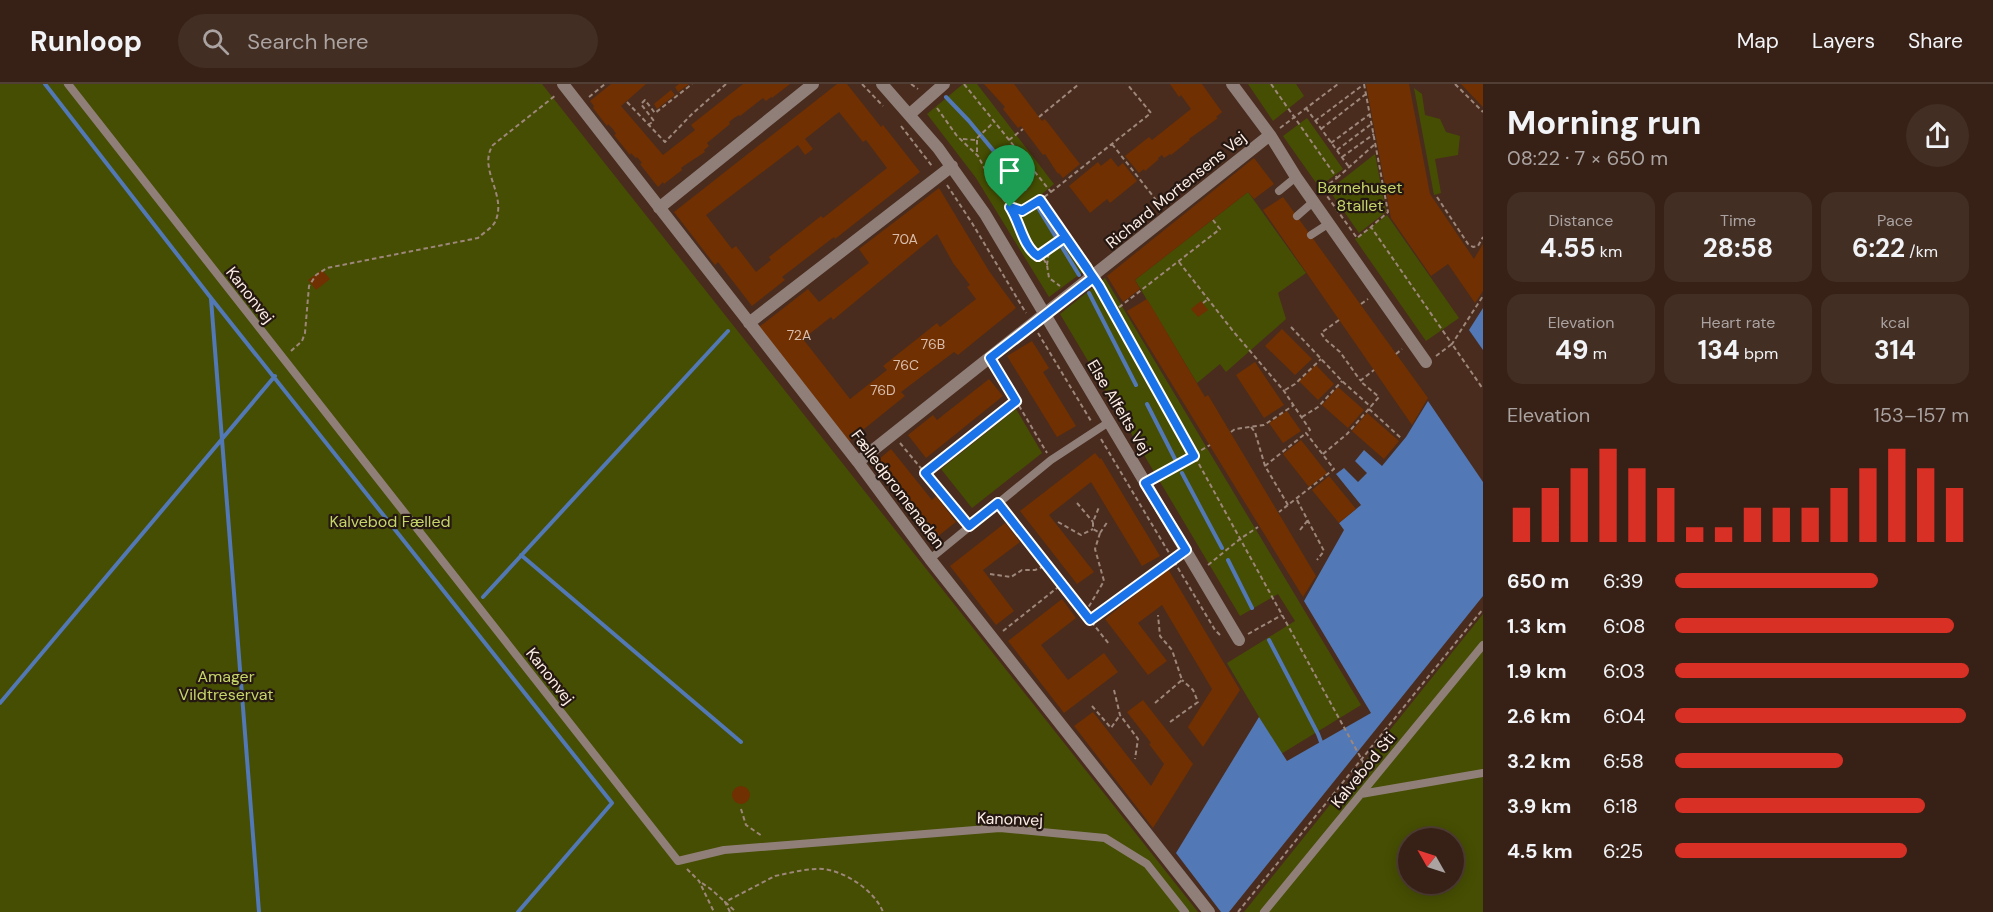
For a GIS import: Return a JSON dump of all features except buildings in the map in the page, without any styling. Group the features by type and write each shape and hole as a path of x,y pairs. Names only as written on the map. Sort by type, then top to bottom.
{"street":[{"path":"659,208 813,84"},
{"name":"Else Alfelts Vej","path":"882,84 910,114 952,166 989,221 1239,640"},
{"path":"910,114 944,84"},
{"name":"Richard Mortensens Vej","path":"1232,84 1270,135 1328,224 1426,362"},
{"name":"Fælledpromenaden","path":"564,86 858,462 930,559 1209,912"},
{"name":"Richard Mortensens Vej","path":"1045,314 1270,135"},
{"path":"749,323 952,166"},
{"path":"858,462 1045,314"}],"lane":[{"name":"Kanonvej","path":"68,84 678,861 724,850 1000,828 1105,838 1147,864 1185,912"},
{"path":"1279,191 1296,177"},
{"path":"1297,216 1313,202"},
{"path":"1311,235 1328,224"},
{"path":"930,559 1051,460 1109,422"},
{"name":"Kalvebod Sti","path":"1264,912 1483,645"},
{"path":"1361,794 1483,773"}],"path":[{"path":"579,105 605,84"},
{"path":"648,125 654,121 641,104 645,100 655,113 692,84"},
{"path":"627,102 665,142 726,84"},
{"path":"862,84 884,107"},
{"path":"911,84 920,91"},
{"path":"964,84 1051,192"},
{"path":"1039,117 1079,84"},
{"path":"1020,223 1022,211 1051,192 1150,113 1127,84"},
{"path":"1271,84 1337,178"},
{"path":"1270,135 1338,84"},
{"path":"1315,121 1364,84 1388,212 1358,238 1322,189 1375,144"},
{"path":"1455,84 1483,112"},
{"path":"282,358 302,341 305,333 309,286 316,275 327,268 478,238 495,223 500,204 488,164 488,152 493,145 564,86"},
{"path":"1321,129 1366,94"},
{"path":"936,106 960,139 977,155 989,173 995,188 1020,223 1029,248 1047,265"},
{"path":"1306,108 1349,167"},
{"path":"1331,142 1370,114"},
{"path":"895,120 940,176 972,223 1215,630 1224,638 1239,640 1282,615"},
{"path":"960,139 968,141 977,139 994,122"},
{"path":"1337,150 1372,124"},
{"path":"1009,140 1023,129"},
{"path":"1342,158 1374,134"},
{"path":"977,139 977,155"},
{"path":"1112,144 1170,216"},
{"path":"1437,197 1468,244 1473,247 1478,246 1483,237"},
{"path":"1040,200 1093,278 1113,312 1342,720 1362,760"},
{"path":"1010,207 1022,211"},
{"path":"1113,312 1220,229 1213,220"},
{"path":"1371,227 1483,389"},
{"path":"1039,257 1064,238"},
{"path":"1048,250 1049,278 1063,287"},
{"path":"1179,262 1284,391 1310,430 1264,466"},
{"path":"1426,362 1452,344 1483,296"},
{"path":"1203,303 1208,299"},
{"path":"1323,454 1347,434 1379,397 1360,381 1341,352 1321,333 1339,320"},
{"path":"1291,327 1401,438"},
{"path":"990,358 1051,460"},
{"path":"1284,391 1295,384 1321,358"},
{"path":"1360,381 1374,370"},
{"path":"1302,417 1318,407 1342,381"},
{"path":"925,473 1016,401"},
{"path":"1231,432 1235,429 1264,425 1294,405"},
{"path":"1251,427 1255,432 1264,466 1288,506"},
{"path":"1279,512 1334,469 1306,434"},
{"path":"893,435 969,526"},
{"path":"1145,483 1210,445"},
{"path":"1297,500 1324,551 1317,560"},
{"path":"1077,502 1093,522"},
{"path":"998,503 1109,644"},
{"path":"1093,529 1093,522 1099,507"},
{"path":"1300,530 1308,520"},
{"path":"1085,613 1104,581 1095,549 1100,533 1108,521"},
{"path":"1058,522 1080,535 1093,529"},
{"path":"1198,571 1212,563 1258,526"},
{"path":"1093,529 1100,533"},
{"path":"1090,620 1186,550"},
{"path":"990,574 1011,577 1022,570 1035,570 1047,565"},
{"path":"993,639 1062,584"},
{"path":"1238,912 1483,609"},
{"path":"1158,615 1160,636 1172,650 1182,680 1193,690 1197,702 1170,722"},
{"path":"1155,703 1182,680"},
{"path":"1114,690 1120,715 1138,739 1135,759"},
{"path":"1092,706 1111,728 1120,715"},
{"path":"741,809 746,825 765,839 765,847"},
{"path":"678,861 736,912"},
{"path":"725,902 775,876 821,869 853,880 876,901 883,912"},
{"path":"699,881 714,912"},
{"path":"725,902 730,912"}],"green space":[{"name":"Kalvebod Fælled","path":"0,84 542,84 1198,912 0,912"},
{"path":"963,84 977,84 1054,184 1037,198 1084,271 1049,297 976,178 927,114"},
{"path":"1248,84 1296,84 1304,96 1273,121"},
{"name":"Børnehuset 8tallet","path":"1414,88 1422,94 1425,115 1440,119 1446,132 1460,136 1458,155 1435,159 1441,193 1434,195"},
{"path":"1307,118 1343,169 1319,187 1283,136"},
{"name":"Børnehuset 8tallet","path":"1375,154 1386,212 1359,233 1329,190"},
{"path":"1248,192 1306,273 1278,293 1286,319 1226,372 1220,364 1197,383 1135,280"},
{"path":"1387,215 1459,318 1426,341 1355,239"},
{"path":"1105,278 1361,705 1281,754 1227,663 1295,621 1278,594 1240,616 1060,314"},
{"path":"1016,409 1042,453 972,508 941,469"},
{"path":"1483,614 1483,912 1244,912"}],"water":[{"path":"1483,308 1483,350 1469,330"},
{"path":"1428,401 1483,482 1483,596 1229,912 1221,912 1176,853 1259,717 1287,761 1371,713 1304,601 1344,530 1339,523 1361,505 1336,474 1344,468 1358,482 1367,473 1355,461 1364,450 1382,466 1406,437"}],"waterway":[{"path":"45,84 211,298 612,803 518,912"},
{"path":"946,97 969,121 1025,189"},
{"path":"1037,206 1079,275"},
{"path":"1089,293 1136,385"},
{"path":"211,299 259,912"},
{"path":"483,597 728,331"},
{"path":"0,703 275,376"},
{"path":"1147,404 1176,461"},
{"path":"1182,473 1222,548"},
{"path":"521,555 741,742"},
{"path":"1228,560 1252,608"},
{"path":"1269,640 1321,742"}],"route":[{"path":"1010,207 1020,223 1026,243 1039,257 1065,237 1087,268 1099,286 1194,456 1145,483 1186,550 1090,620 998,503 969,526 925,473 1016,401 990,358 1093,278 1087,268 1040,200 1022,211 1010,207"}],"park label":[{"name":"Amager Vildtreservat","path":"226,685"}]}
